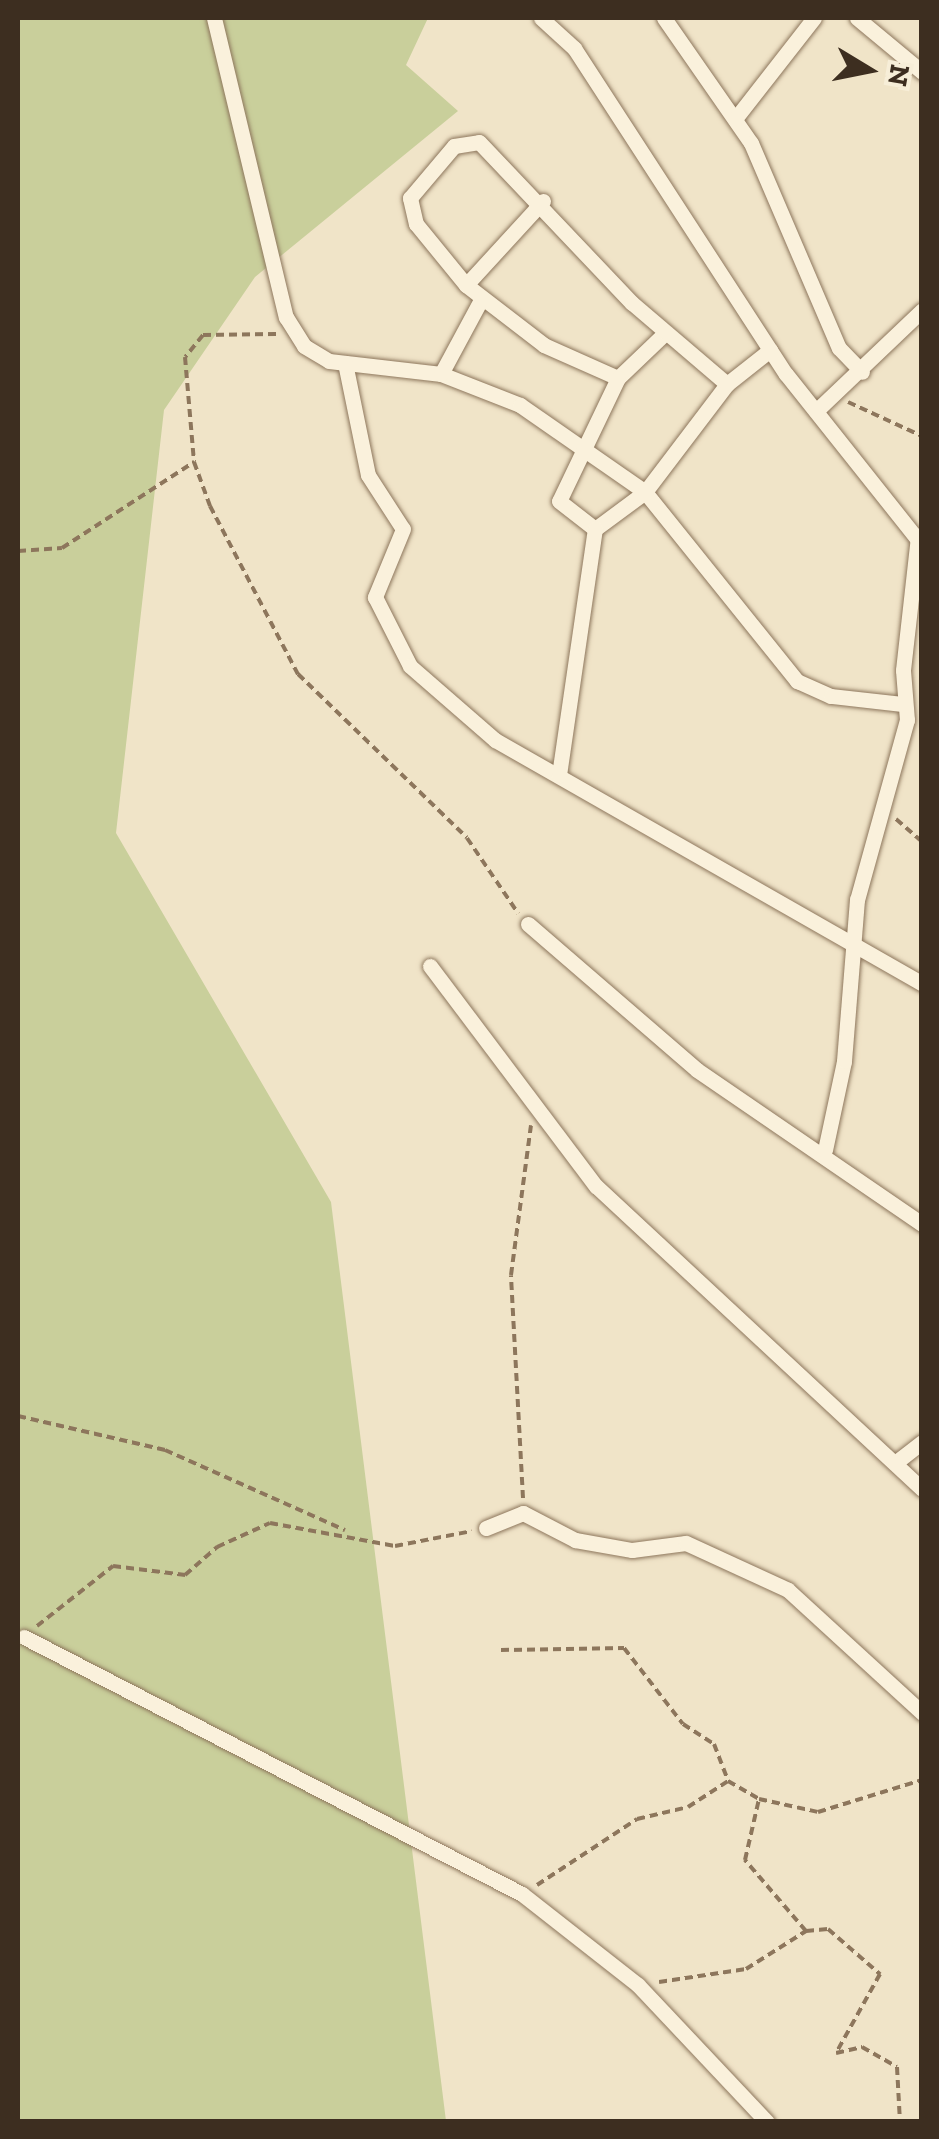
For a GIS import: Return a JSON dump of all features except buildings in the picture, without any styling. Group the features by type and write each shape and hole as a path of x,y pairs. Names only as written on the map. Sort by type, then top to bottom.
{"street":[{"path":"214,18 293,335 345,363 442,374 582,443 644,492 798,680 831,696 902,704"},
{"path":"540,18 574,48 770,350 920,540 902,704 907,720 858,900 856,950 825,1150"},
{"path":"664,18 735,119 839,348 862,372"},
{"path":"735,119 814,18"},
{"path":"857,18 922,72"},
{"path":"618,378 544,346 482,298 466,285 409,213 418,184 469,139 543,201 664,334 727,384"},
{"path":"466,285 543,201"},
{"path":"442,374 482,298"},
{"path":"816,412 862,372 922,310"},
{"path":"595,530 559,501 582,443 618,378 664,334"},
{"path":"560,775 595,530 644,492 727,384 770,350"},
{"path":"345,363 368,475 402,529 377,580 377,614 422,678 462,703 495,740 856,950 922,984"},
{"path":"528,924 697,1070 825,1150 922,1224"},
{"path":"430,966 475,1016 534,1112 596,1186 922,1489"},
{"path":"895,1463 922,1442"},
{"path":"486,1528 523,1513 594,1544 686,1543 788,1590 922,1714"},
{"path":"24,1637 522,1894 638,1985 766,2122"}],"path":[{"path":"293,335 203,336 185,357 194,462 298,674 452,822 528,924"},
{"path":"834,396 922,436"},
{"path":"18,550 62,548 194,462"},
{"path":"885,810 922,842"},
{"path":"523,1513 511,1275 534,1112"},
{"path":"18,1416 164,1450 354,1534 395,1546 486,1528"},
{"path":"24,1637 113,1566 186,1575 217,1548 270,1523 354,1534"},
{"path":"501,1650 624,1648 683,1724 714,1744 728,1780 759,1800 818,1812 922,1780"},
{"path":"522,1894 637,1818 688,1807 728,1780"},
{"path":"759,1800 745,1860 806,1931"},
{"path":"638,1985 746,1969 806,1931 828,1929 880,1974 836,2053 862,2047 897,2067 900,2122"}],"green space":[{"path":"18,18 428,18 406,65 458,111 255,277 164,410 116,833 331,1202 446,2121 18,2121"}]}
